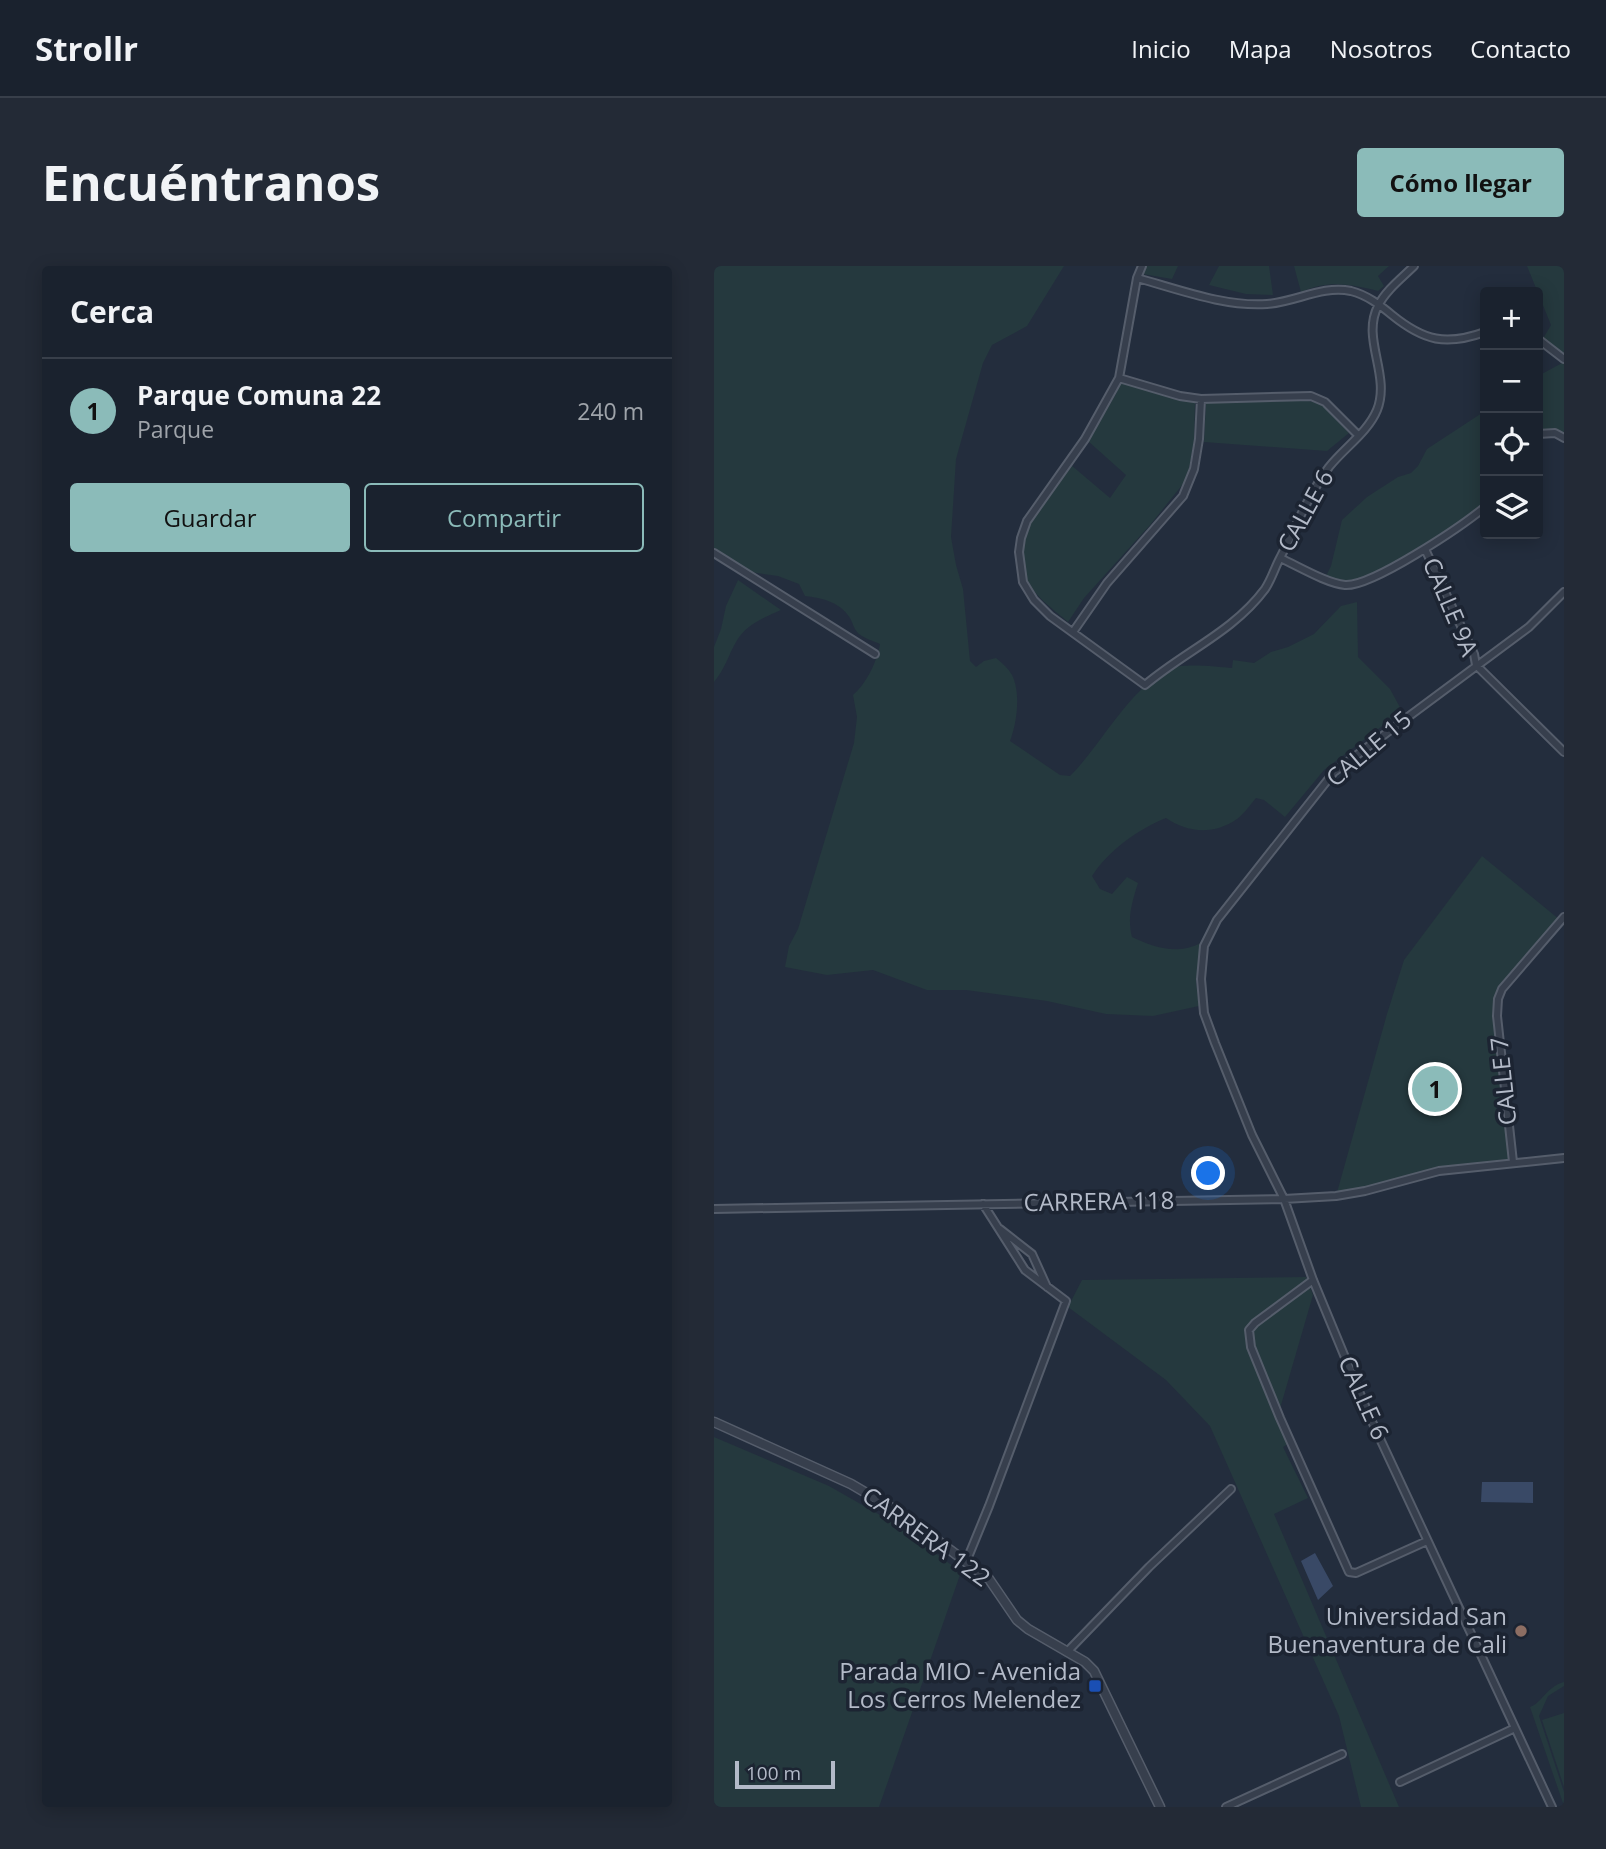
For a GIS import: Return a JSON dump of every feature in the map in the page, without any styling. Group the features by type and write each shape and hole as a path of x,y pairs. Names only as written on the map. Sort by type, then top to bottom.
{"street":[{"path":"1142,266 1137,278 1119,378 1085,439 1027,521 1021,538 1019,552 1023,582 1034,600 1050,616 1073,632 1107,583 1183,496 1194,469 1201,399"},
{"path":"1379,304 1414,266"},
{"path":"1137,278 1207,297 1249,304 1282,302 1329,290 1353,292 1379,304 1406,327 1433,339 1467,339 1480,334"},
{"name":"CALLE 6","path":"1073,632 1145,685 1169,664 1210,640 1244,614 1266,587 1310,497 1330,466 1375,415 1383,386 1373,329 1379,304"},
{"path":"1543,344 1564,359"},
{"path":"1119,378 1180,396 1201,399 1311,396 1330,407 1358,435"},
{"path":"1543,434 1555,433 1564,438"},
{"path":"1280,558 1336,583 1360,583 1425,549 1480,510"},
{"name":"CALLE 9A","path":"1425,549 1474,654 1476,666"},
{"path":"714,553 875,654"},
{"name":"CALLE 15","path":"1201,979 1204,946 1217,920 1334,772 1529,627 1564,592"},
{"path":"1476,666 1564,752"},
{"name":"CALLE 7","path":"1513,1162 1497,1016 1498,999 1502,989 1564,917"},
{"name":"CALLE 6","path":"1201,979 1204,1013 1215,1043 1252,1135 1284,1199 1313,1280 1368,1413 1552,1807"},
{"name":"CARRERA 118","path":"714,1209 1336,1196 1439,1171 1564,1158"},
{"path":"966,1562 1066,1301 1025,1270 983,1204"},
{"path":"994,1224 1032,1254 1048,1288"},
{"path":"1313,1280 1255,1322 1249,1330 1251,1348 1280,1418 1349,1572 1356,1573 1427,1541"},
{"name":"CARRERA 122","path":"714,1422 860,1489 902,1514 989,1579 1017,1620 1085,1662 1094,1671 1160,1807"},
{"path":"1067,1652 1149,1567 1231,1489"},
{"path":"1400,1782 1515,1728"},
{"path":"1226,1807 1342,1754"}],"green space":[{"path":"714,266 1064,266 1027,326 992,345 983,363 956,459 951,537 963,589 970,661 976,667 984,661 996,658 1009,670 1015,682 1017,699 1015,726 1010,741 1060,775 1070,776 1130,701 1158,676 1173,668 1185,666 1232,668 1233,660 1254,663 1271,652 1314,634 1341,606 1357,602 1358,657 1390,689 1402,711 1324,770 1285,817 1264,800 1256,798 1240,817 1210,830 1183,827 1166,818 1124,842 1092,876 1100,889 1112,894 1127,877 1138,883 1130,917 1132,937 1167,949 1184,949 1201,943 1196,982 1199,1006 1153,1016 1106,1014 1047,1001 966,990 927,990 873,970 827,975 785,967 789,946 798,929 854,743 857,717 853,695 870,672 880,644 859,634 850,618 836,605 805,596 799,584 778,576 750,572 714,548"},
{"path":"1146,266 1178,266 1172,279 1143,274"},
{"path":"1219,266 1269,266 1273,295 1246,294 1209,285"},
{"path":"1294,266 1389,266 1378,276 1384,286 1378,291 1339,284 1301,292"},
{"path":"1527,266 1564,266 1564,359 1543,343 1551,325 1543,305 1543,287 1536,287"},
{"path":"1564,362 1564,438 1555,433 1543,434 1543,373"},
{"path":"1119,382 1195,403 1194,443 1187,479 1150,525 1084,598 1068,622 1029,585 1022,563 1022,547 1033,517 1071,465 1110,498 1126,475 1088,441 1116,394"},
{"path":"1295,399 1320,403 1349,433 1327,451 1204,442 1206,402"},
{"path":"1480,414 1480,510 1425,549 1360,583 1347,585 1325,578 1331,566 1342,520 1367,497 1398,477 1411,473 1427,449"},
{"path":"738,580 781,610 756,622 745,631 714,682 714,647 726,606"},
{"path":"1482,856 1560,920 1502,989 1498,999 1513,1162 1439,1171 1336,1196 1404,960"},
{"path":"1306,1277 1313,1295 1279,1412 1293,1441 1283,1447 1308,1498 1274,1514 1399,1807 1361,1807 1339,1716 1210,1426 1166,1380 1068,1307 1082,1280"},
{"path":"714,1437 829,1486 894,1523 961,1572 879,1807 714,1807"},
{"path":"1564,1682 1564,1686 1548,1696 1539,1716 1564,1792 1564,1806 1530,1707 1553,1687"},
{"path":"1564,1713 1564,1787 1542,1720"}],"water":[{"path":"1482,1482 1533,1482 1533,1503 1481,1502"},
{"path":"1315,1553 1333,1586 1318,1600 1301,1561"}],"place":[{"name":"Parque Comuna 22","path":"1435,1089"},
{"name":"Universidad San Buenaventura de Cali","path":"1521,1631"},
{"name":"Parada MIO - Avenida Los Cerros Melendez","path":"1095,1686"}]}
